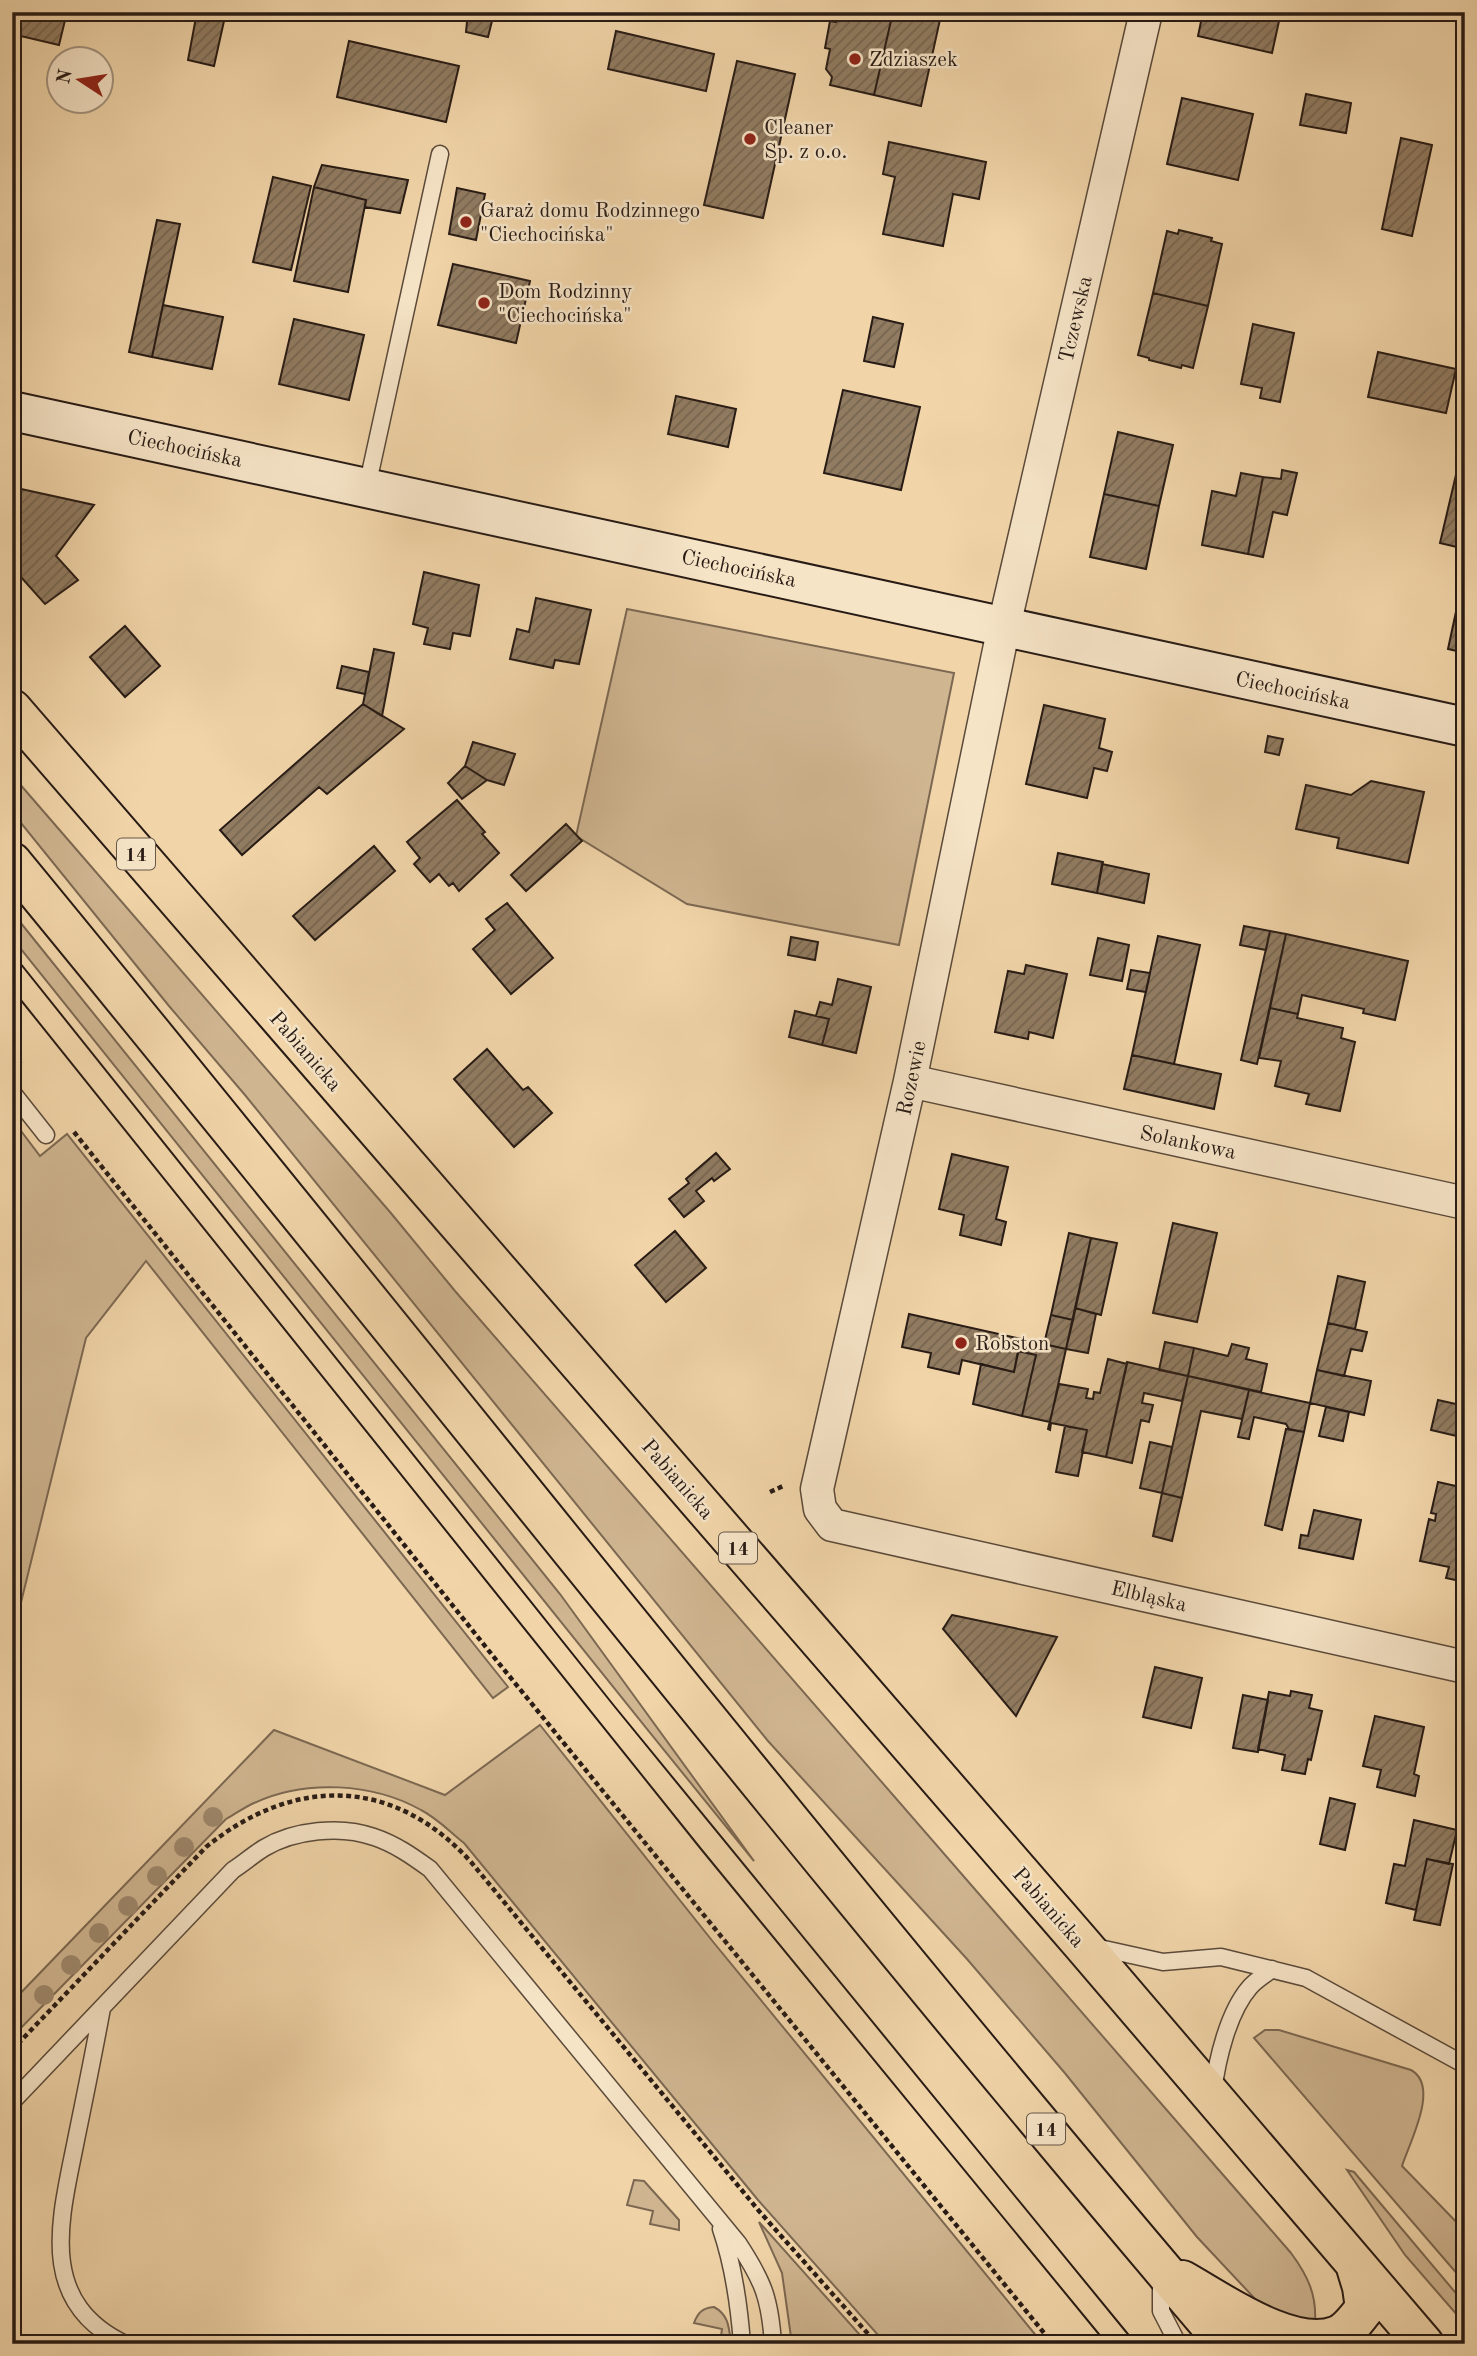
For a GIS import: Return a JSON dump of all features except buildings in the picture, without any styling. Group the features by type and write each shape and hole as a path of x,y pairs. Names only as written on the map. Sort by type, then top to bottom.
{"main road":[{"name":"Pabianicka","path":"12,709 1082,1944 1424,2344"},
{"name":"14","path":"12,862 267,1171 728,1746 1226,2344"},
{"path":"1161,2269 1276,2332 1316,2338 1338,2334 1364,2324 1362,2287 1354,2262"}],"street":[{"name":"Tczewska","path":"1004,626 1146,12"},
{"name":"Ciechocińska","path":"12,411 1465,727"},
{"name":"Rozewie","path":"832,1525 820,1509 817,1489 911,1081 1004,626"},
{"name":"Solankowa","path":"911,1081 1465,1202"},
{"name":"Elbląska","path":"832,1525 1465,1667"}],"lane":[{"path":"367,487 440,154"},
{"path":"12,1091 46,1135"},
{"path":"12,2102 233,1870 266,1846 302,1834 335,1831 372,1836 402,1849 430,1869 718,2220 755,2270 769,2302 773,2344"},
{"path":"1082,1944 1163,1962 1221,1957 1306,1978 1465,2065"},
{"path":"1212,2099 1216,2067 1231,2019 1249,1987 1272,1969"},
{"path":"102,2008 59,2240 68,2286 79,2306 94,2324 125,2344"},
{"path":"718,2220 731,2259 739,2298 742,2344"},
{"path":"1161,2269 1161,2311 1178,2344"}],"path":[{"path":"12,1054 30,1076"},
{"path":"73,1130 696,1908 1053,2344"},
{"path":"12,2050 206,1847 243,1820 285,1802 310,1797 356,1797 397,1807 438,1830 471,1862 759,2211 877,2344"}],"shaded area":[{"path":"627,609 954,673 899,945 687,904 576,836"},
{"path":"12,775 390,1212 455,1291 1291,2253 1310,2286 1315,2324 1300,2324 1257,2301 1197,2237 1064,2072 967,1959 768,1741 12,812"},
{"path":"12,912 560,1594 754,1861 12,938"},
{"path":"12,1119 40,1156 67,1134 508,1687 493,1698 146,1261 86,1338 12,1639"},
{"path":"540,1725 714,1943 1043,2344 886,2344 758,2200 464,1843 427,1813 382,1794 339,1787 295,1790 254,1803 226,1819 12,2037 12,2002 274,1730 445,1795"},
{"path":"1265,2030 1279,2030 1411,2070 1419,2078 1423,2088 1423,2101 1402,2166 1465,2231 1465,2283 1254,2038"},
{"path":"1347,2170 1354,2172 1465,2304 1465,2324 1405,2255"},
{"path":"634,2180 644,2181 679,2220 679,2230 650,2224 653,2211 627,2205"},
{"path":"759,2222 868,2344 792,2344 782,2273"},
{"path":"714,2307 725,2318 731,2344 720,2344 722,2329 694,2323 701,2311"}],"tram line":[{"path":"12,953 615,1707 1136,2344"},
{"path":"12,989 701,1849 1107,2344"}],"place":[{"name":"Zdziaszek","path":"855,59"},
{"name":"Cleaner Sp. z o.o.","path":"750,139"},
{"name":"Garaż domu Rodzinnego \"Ciechocińska\"","path":"466,222"},
{"name":"Dom Rodzinny \"Ciechocińska\"","path":"484,303"},
{"name":"Robston","path":"961,1343"}]}
